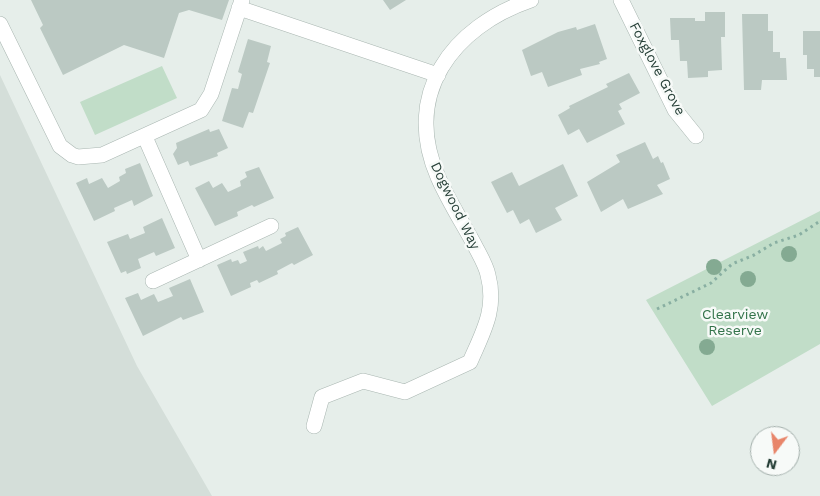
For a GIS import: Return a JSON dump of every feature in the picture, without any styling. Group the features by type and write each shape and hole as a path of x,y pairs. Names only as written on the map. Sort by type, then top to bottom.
{"street":[{"name":"Dogwood Way","path":"314,426 322,396 363,381 405,392 470,362 492,311 488,274 439,179 429,151 427,117 429,101 438,75 454,48 466,36 502,12 531,0"},
{"name":"Foxglove Grove","path":"621,0 675,110 696,136"},
{"path":"0,24 54,136 66,152 78,157 94,157 144,137 197,113 205,106 211,94 240,4 438,75"},
{"path":"144,137 199,260"},
{"path":"153,282 271,226"}],"path":[{"path":"657,309 712,283 732,264 754,255 774,243 799,235 820,221"}],"shaded area":[{"path":"0,75 137,366 212,496 0,496"}],"green space":[{"path":"162,66 177,98 95,135 80,102"},
{"name":"Clearview Reserve","path":"820,211 820,344 712,406 646,300"}],"building":[{"path":"31,0 229,0 222,20 189,10 179,13 164,58 124,45 63,75 40,28 43,25"},
{"path":"383,0 406,0 390,10"},
{"path":"705,12 725,12 725,37 721,37 722,70 708,71 708,77 688,78 687,61 680,61 679,40 671,40 670,18 695,18 695,21 705,21"},
{"path":"742,14 768,14 768,31 773,31 773,52 780,52 780,58 786,58 787,80 762,80 761,90 744,90"},
{"path":"595,24 607,59 599,62 600,64 580,69 582,75 548,87 542,72 531,76 522,50 558,32 576,27 577,30"},
{"path":"803,31 820,31 820,77 814,77 814,69 807,69 807,55 803,55"},
{"path":"248,39 271,46 267,62 270,63 253,113 249,112 243,128 222,121 232,88 238,89 242,74 238,72"},
{"path":"629,73 640,93 619,104 622,109 618,111 625,124 587,143 579,129 568,135 558,115 570,108 569,106 608,87 606,84"},
{"path":"209,129 210,132 219,129 228,148 217,153 218,156 190,166 188,161 178,165 173,154 177,148 176,143"},
{"path":"645,142 653,159 658,156 661,163 663,162 670,179 657,185 663,194 628,209 623,199 601,212 587,182 620,162 616,155"},
{"path":"140,163 153,196 134,206 132,200 114,208 115,211 94,221 76,183 87,178 89,184 102,178 108,188 120,181 119,177 126,173 125,169"},
{"path":"563,164 578,196 555,208 562,220 536,233 529,219 520,224 513,210 507,213 491,182 512,172 519,186"},
{"path":"259,167 274,198 237,212 238,216 215,226 195,188 209,181 213,188 222,183 228,192 241,186 240,181 247,177 245,172"},
{"path":"162,218 175,248 156,256 154,252 138,259 141,268 127,274 126,271 121,273 107,242 128,234 130,239 145,233 143,227"},
{"path":"298,227 313,255 294,265 292,263 277,271 278,274 259,283 257,280 250,283 251,287 231,296 217,265 231,259 232,262 238,260 240,264 247,261 243,252 258,246 259,249 263,246 266,251 282,243 280,239 286,236 285,233"},
{"path":"190,279 204,312 183,320 181,317 143,336 125,298 138,293 141,300 154,294 158,302 173,296 169,288"}]}
